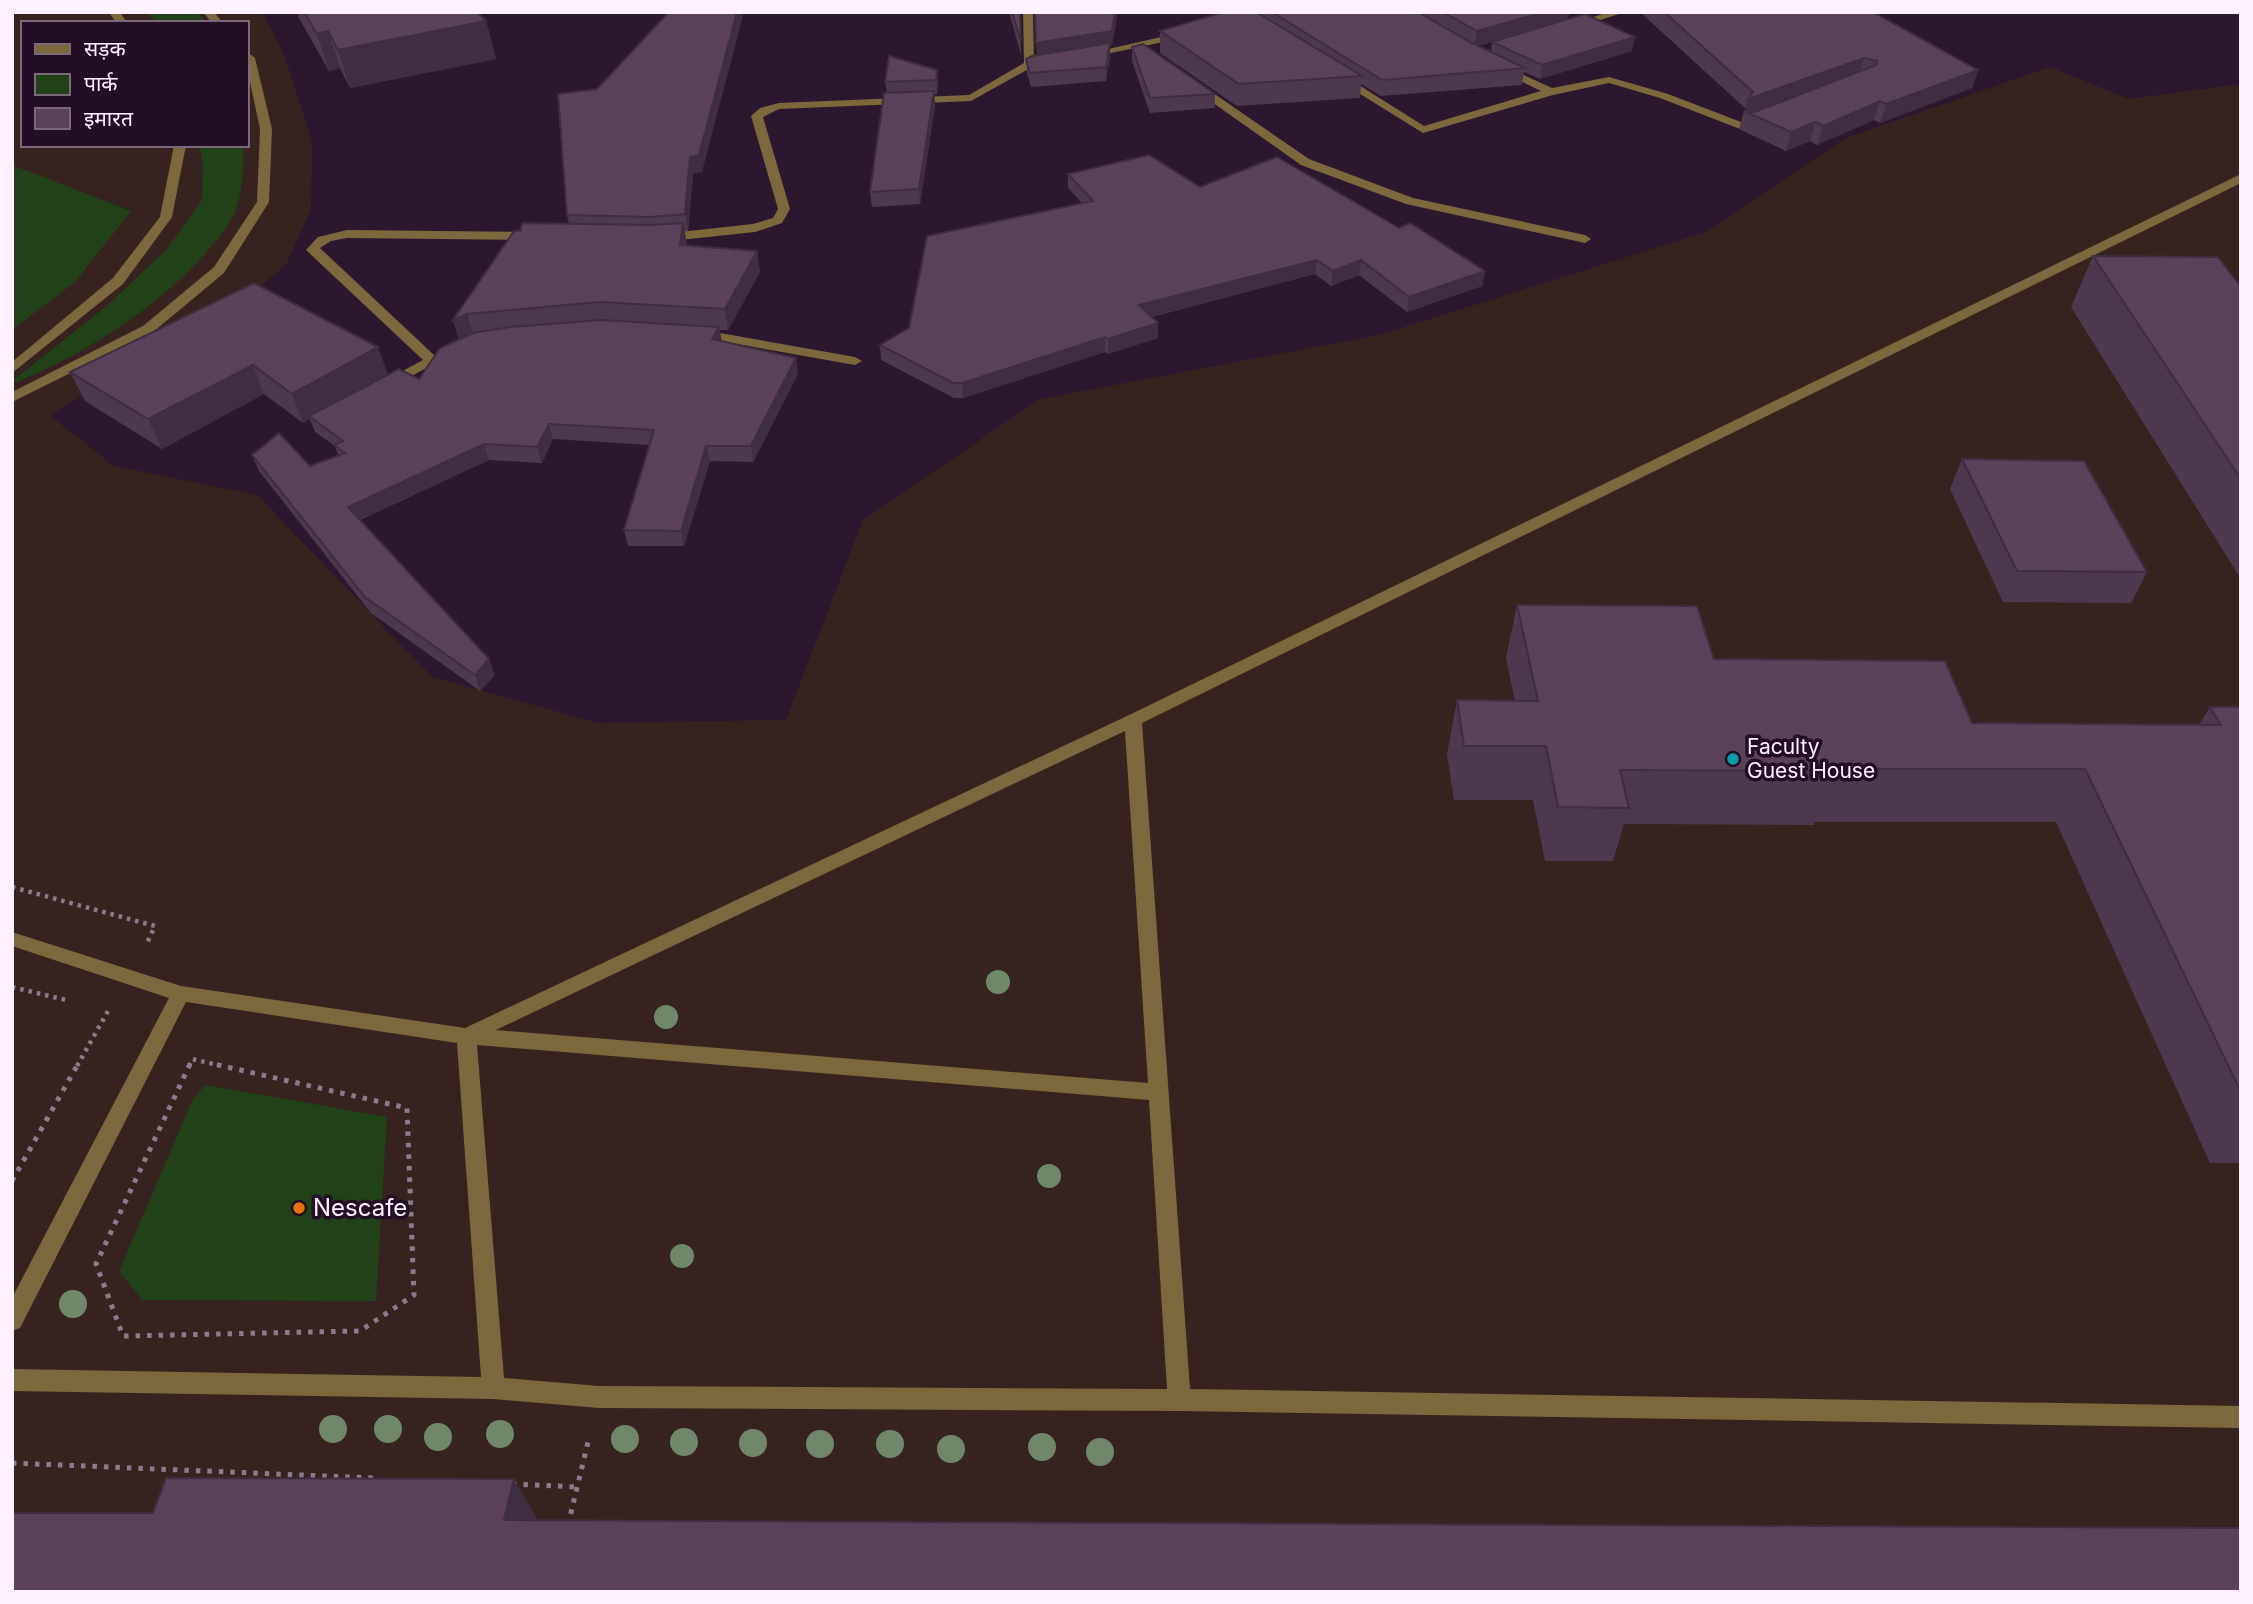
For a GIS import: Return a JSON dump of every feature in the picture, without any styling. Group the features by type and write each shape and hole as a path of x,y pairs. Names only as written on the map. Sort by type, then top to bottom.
{"street":[{"path":"1028,12 1029,64"},
{"path":"1567,27 1620,12"},
{"path":"1070,57 1138,46 1191,32"},
{"path":"1138,46 1149,54"},
{"path":"12,398 148,329 219,270 263,202 266,129 248,56"},
{"path":"645,239 755,229 778,220 784,209 757,116 764,110 779,106 971,98 1029,64 1056,60"},
{"path":"1495,65 1551,92"},
{"path":"1333,74 1423,130 1551,92 1609,80 1664,96 1740,125 1774,115"},
{"path":"1183,77 1305,162 1410,201 1585,239"},
{"path":"12,369 118,281 126,271 166,217 180,147"},
{"path":"466,1035 1133,720 2241,178"},
{"path":"432,361 312,250 317,242 330,236 347,234 556,237"},
{"path":"677,332 718,335 856,362"},
{"path":"371,393 453,351"},
{"path":"1133,720 1179,1400"},
{"path":"12,939 181,994 466,1035 1158,1092"},
{"path":"12,1321 181,994"},
{"path":"466,1035 494,1388"},
{"path":"12,1381 494,1388 599,1397 1179,1400 2241,1417"}],"path":[{"path":"12,987 72,1002"},
{"path":"96,1008 108,1011"},
{"path":"192,1059 407,1108 414,1295 360,1331 123,1336 96,1264 192,1059"},
{"path":"565,1539 599,1397"},
{"path":"12,1463 384,1479"},
{"path":"508,1484 577,1487"}],"shaded area":[{"path":"12,12 263,12 285,57 312,142 311,209 287,263 238,307 49,415 114,466 257,495 432,677 599,723 786,720 863,520 1040,399 1379,335 1706,232 1846,138 2050,67 2129,99 2241,84 2241,1592 12,1592"}],"green space":[{"path":"146,12 198,12 205,21 157,21"},
{"path":"199,147 242,147 243,172 238,203 232,218 213,245 163,294 134,317 73,355 12,384 12,381 107,306 167,249 202,200 203,164"},
{"path":"12,165 131,211 75,282 12,330"},
{"path":"205,1085 387,1117 376,1301 142,1300 119,1271 193,1099"}],"building":[{"path":"304,12 477,12 486,21 338,50 328,31 317,34"},
{"path":"669,12 737,12 699,155 690,157 685,214 650,217 567,215 558,94 597,89"},
{"path":"1012,12 1020,12 1021,41"},
{"path":"1035,12 1115,12 1112,31 1036,43"},
{"path":"1224,12 1256,12 1362,76 1239,84 1160,31"},
{"path":"1272,12 1418,12 1470,42 1525,68 1382,80"},
{"path":"1443,12 1544,12 1477,31"},
{"path":"1664,12 1873,12 1978,70 1886,104 1880,101 1823,126 1815,122 1791,132 1744,111 1755,112 1876,65 1877,61 1864,58 1748,99 1753,92"},
{"path":"1585,14 1635,37 1542,65 1492,42"},
{"path":"1110,43 1106,67 1030,73 1026,59 1032,56"},
{"path":"1143,44 1215,94 1150,98 1132,47"},
{"path":"889,56 937,70 936,80 885,82"},
{"path":"934,91 919,189 870,192 884,93"},
{"path":"1149,155 1200,187 1277,157 1399,228 1410,223 1485,271 1409,297 1361,260 1333,271 1317,260 1139,305 1158,323 1108,339 1105,337 962,383 953,383 880,345 909,328 927,236 1093,201 1068,174"},
{"path":"522,223 683,223 680,245 757,251 725,309 600,302 467,314 453,320 514,231 520,231"},
{"path":"2093,256 2218,257 2241,287 2241,479"},
{"path":"254,283 378,347 292,394 253,365 148,419 70,372"},
{"path":"601,320 719,327 712,339 796,358 751,446 706,446 681,531 624,530 654,430 549,424 537,447 484,444 348,507 489,659 475,675 365,597 252,455 279,433 310,466 345,453 334,445 343,441 309,416 399,369 419,379 440,348 473,333 510,327"},
{"path":"1962,459 2084,461 2147,572 2017,571"},
{"path":"1517,605 1697,606 1714,659 1945,661 1972,723 2221,725 2210,707 2241,707 2241,1092 2085,769 1620,770 1629,808 1558,807 1546,746 1464,746 1457,700 1538,701"},
{"path":"166,1478 514,1479 504,1520 2241,1528 2241,1592 12,1592 12,1513 153,1513"}],"place":[{"name":"Faculty Guest House","path":"1733,759"},
{"name":"Nescafe","path":"299,1208"}]}
